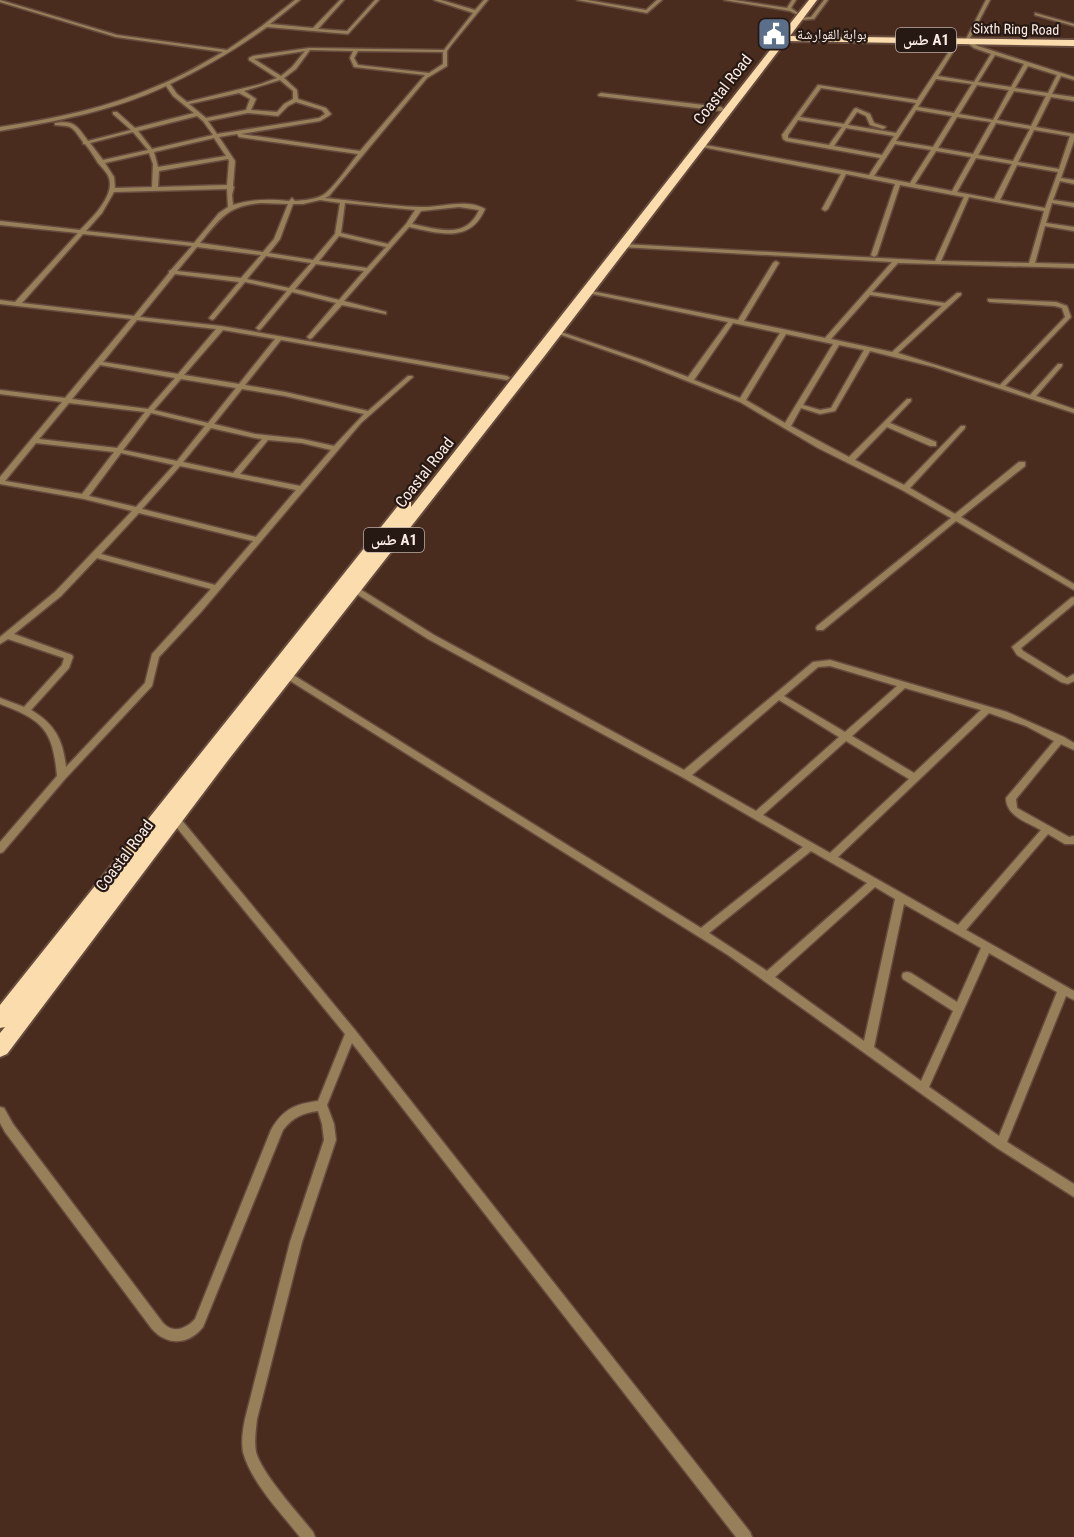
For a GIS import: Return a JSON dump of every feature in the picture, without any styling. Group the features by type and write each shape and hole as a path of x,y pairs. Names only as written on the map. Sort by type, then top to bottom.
{"highway":[{"path":"783,36 807,0"},
{"path":"798,13 813,0"},
{"path":"798,13 801,24 808,29 837,37"},
{"name":"Sixth Ring Road","path":"783,36 1074,41"},
{"name":"Coastal Road","path":"0,1048 171,813 507,378 556,332 623,246 721,109 783,36"},
{"name":"Coastal Road","path":"0,1020 287,675 534,353 674,174 700,146 783,36"},
{"name":"Sixth Ring Road","path":"837,37 968,40"}],"street":[{"path":"0,129 55,120 109,107 168,85 203,68 298,0"},
{"path":"314,30 342,0"},
{"path":"265,25 348,33 377,0"},
{"path":"436,0 476,12"},
{"path":"320,199 327,195 429,74 446,65 446,51 486,0"},
{"path":"579,0 647,12 660,0"},
{"path":"726,0 798,13 812,18 826,0"},
{"path":"794,0 798,13"},
{"path":"988,0 968,40 971,45 1074,78"},
{"path":"0,1 116,36 227,51"},
{"path":"798,13 817,12"},
{"path":"1036,14 1074,25"},
{"path":"870,178 958,41"},
{"path":"296,100 296,91 251,58 309,49 446,51"},
{"path":"185,104 281,79 295,69 309,49"},
{"path":"356,50 352,58 356,66 429,74"},
{"path":"912,185 994,53"},
{"path":"954,193 1027,63"},
{"path":"996,201 1060,74"},
{"path":"936,77 1074,99"},
{"path":"168,85 185,104 205,120 230,157 233,164 230,206"},
{"path":"883,157 785,139 820,86 1073,137 1047,210 1031,265"},
{"path":"240,91 252,99 248,111"},
{"path":"602,95 721,109"},
{"path":"100,162 231,133 278,126 320,119 328,114 324,109 296,100 286,105 278,114 278,126"},
{"path":"830,148 853,112 858,109 868,115 874,128 895,139 934,149 1061,171"},
{"path":"205,120 248,111 278,114"},
{"path":"115,113 152,149 158,169 155,189"},
{"path":"85,143 197,114"},
{"path":"797,118 843,126 900,130"},
{"path":"17,304 100,212 112,190 113,178 74,126 68,123 57,124 55,120"},
{"path":"231,133 361,153"},
{"path":"700,146 1047,210"},
{"path":"158,169 230,157"},
{"path":"1065,159 1074,160"},
{"path":"825,209 844,173"},
{"path":"1059,179 1074,182"},
{"path":"874,255 898,183"},
{"path":"112,190 231,187"},
{"path":"937,263 968,196"},
{"path":"256,540 84,497 0,482 171,272 230,206 250,201 320,199 419,209 464,205 482,210 468,230 452,232 408,225"},
{"path":"212,318 277,239 292,200"},
{"path":"259,328 338,234 343,201"},
{"path":"1050,201 1074,205"},
{"path":"310,337 408,225 419,209"},
{"path":"0,223 195,244 368,270"},
{"path":"1043,224 1074,229"},
{"path":"338,234 389,246"},
{"path":"623,246 937,263 1074,266"},
{"path":"827,340 896,261"},
{"path":"690,380 736,321 776,263"},
{"path":"171,272 243,281 384,313"},
{"path":"588,291 893,354 1074,411"},
{"path":"868,293 945,305"},
{"path":"893,354 959,294"},
{"path":"990,300 1056,304 1065,307 1068,313 1068,317 1001,387"},
{"path":"0,302 221,328 419,365 507,378"},
{"path":"84,497 150,411 221,328"},
{"path":"742,401 784,331"},
{"path":"556,332 623,354 742,401 850,461 905,488 1074,587"},
{"path":"4,638 58,594 180,464 280,338"},
{"path":"787,426 837,343"},
{"path":"800,406 820,412 833,410 868,349"},
{"path":"98,363 321,401 368,413"},
{"path":"1032,397 1060,365"},
{"path":"0,849 62,777 149,684 155,656 368,413 410,377"},
{"path":"0,392 150,411 266,438 302,441 336,449"},
{"path":"850,461 909,400"},
{"path":"886,424 933,444"},
{"path":"905,488 963,427"},
{"path":"235,475 266,438"},
{"path":"34,441 120,452 301,489"},
{"path":"820,628 1022,464"},
{"path":"96,555 216,588"},
{"path":"355,589 431,637 685,775 1074,996"},
{"path":"1072,681 1040,666 1020,653 1016,647 1074,600"},
{"path":"4,638 69,657 66,666 26,710"},
{"path":"685,775 820,663 830,663 988,709 1029,724 1074,747"},
{"path":"287,675 702,933 768,977 1001,1144 1074,1191"},
{"path":"756,816 903,685"},
{"path":"780,697 915,778"},
{"path":"0,701 39,717 52,734 61,758 62,777"},
{"path":"831,858 988,709"},
{"path":"1060,739 1011,798 1011,804 1014,810 1047,829 1068,841 1074,840"},
{"path":"171,813 351,1033 745,1537"},
{"path":"959,931 1047,829"},
{"path":"702,933 810,846"},
{"path":"768,977 873,883"},
{"path":"868,1049 900,898"},
{"path":"924,1089 987,947"},
{"path":"908,976 959,1009"},
{"path":"1001,1144 1063,990"},
{"path":"308,1537 257,1467 250,1453 249,1438 251,1419 296,1242 330,1140 322,1105 351,1033"},
{"path":"0,1112 9,1128 146,1312 164,1332 180,1335 195,1329 199,1323 283,1119 291,1112 322,1105"}],"place":[{"name":"بوابة القوارشة","path":"774,34"}]}
